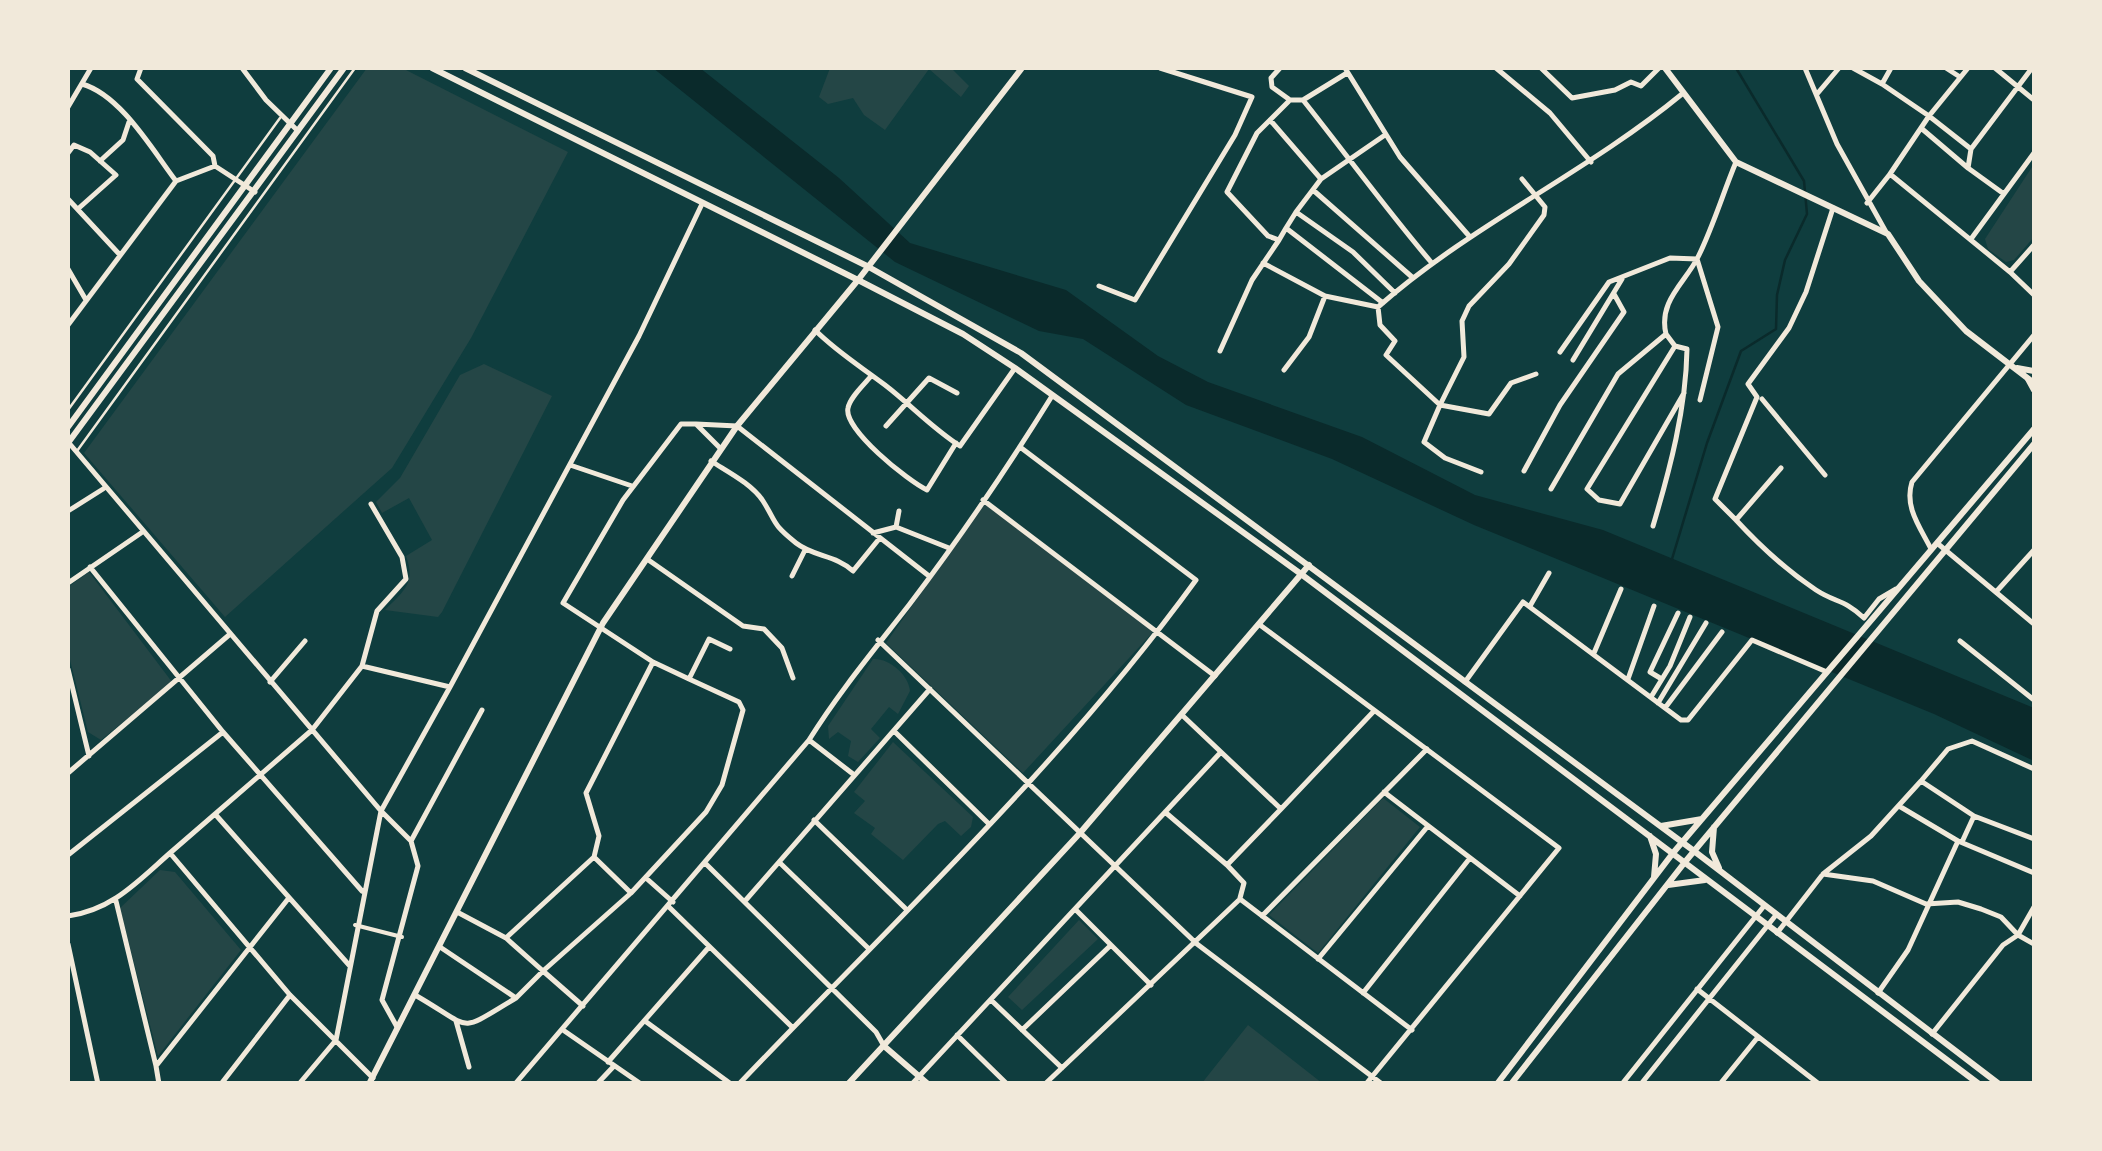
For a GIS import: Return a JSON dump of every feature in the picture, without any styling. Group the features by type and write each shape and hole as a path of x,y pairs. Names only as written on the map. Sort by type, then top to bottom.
{"main road":[{"path":"68,442 254,192 332,68"},
{"path":"68,428 247,185 344,68"},
{"path":"432,68 858,280 963,334 1016,368 1302,574 1979,1083"},
{"path":"465,68 867,266 1020,354 1660,826 1999,1084"},
{"path":"374,1082 601,628 736,426 858,280 1022,68"},
{"path":"1662,68 1715,128 1736,162 1888,234 1919,281 1966,331 2032,384"},
{"path":"2013,366 2034,372"},
{"path":"1510,1084 2034,430"},
{"path":"1496,1084 1673,853 1899,588 2034,444"},
{"path":"848,1084 1080,833 1309,565"},
{"path":"1660,826 1704,818"},
{"path":"1715,826 1712,852 1720,871"},
{"path":"1650,836 1656,854 1654,878"},
{"path":"1666,886 1691,879 1711,882"},
{"path":"884,1046 928,1084"}],"street":[{"path":"68,107 91,68"},
{"path":"140,68 137,79 213,156 215,166 254,192"},
{"path":"242,68 294,128"},
{"path":"1099,286 1136,300 1235,135 1252,97 1160,68"},
{"path":"1280,68 1271,78 1272,87 1290,100 1303,100 1346,70 1385,136 1470,237"},
{"path":"1496,68 1550,113 1591,162"},
{"path":"1541,68 1572,98 1615,90 1632,82 1641,86 1662,68"},
{"path":"1806,68 1867,204 1888,234"},
{"path":"1816,94 1839,68"},
{"path":"1854,68 1929,116 1971,149"},
{"path":"1882,84 1891,68"},
{"path":"1946,68 1960,78"},
{"path":"1867,204 1968,68"},
{"path":"1996,68 2034,100"},
{"path":"1968,168 1971,149 2032,68"},
{"path":"82,84 101,92 148,138 176,182"},
{"path":"1536,374 1510,383 1489,414 1440,404 1386,356 1396,340 1380,325 1380,305 1431,262 1591,162 1682,94"},
{"path":"1279,240 1258,227 1227,192 1257,133 1290,100"},
{"path":"1303,100 1353,160 1372,194 1431,262"},
{"path":"1270,120 1321,179"},
{"path":"100,161 124,140 129,122"},
{"path":"1921,128 2004,194"},
{"path":"1220,351 1263,263 1321,179 1385,136"},
{"path":"68,153 74,146 116,175 79,208"},
{"path":"1971,240 2034,153"},
{"path":"1654,526 1684,393 1687,349 1674,346 1666,334 1666,311 1672,295 1697,259 1736,162"},
{"path":"68,324 176,182 215,166"},
{"path":"1890,174 2034,295"},
{"path":"1481,472 1445,458 1424,442 1464,357 1462,321 1469,306 1527,242 1544,215 1545,207 1522,179"},
{"path":"1313,190 1412,277"},
{"path":"68,199 120,256"},
{"path":"299,1084 336,1040 355,925 381,812 570,466 702,204"},
{"path":"1834,208 1806,292 1789,328 1748,384 1757,398 1715,499 1761,548 1825,596 1846,600 1864,618 1879,599 1899,588"},
{"path":"1296,212 1353,252 1394,293"},
{"path":"1286,228 1380,305"},
{"path":"2010,272 2034,245"},
{"path":"1560,352 1609,282 1670,258 1697,259"},
{"path":"1697,259 1718,328 1700,400"},
{"path":"1263,263 1325,296 1380,305"},
{"path":"68,269 86,300"},
{"path":"1573,360 1624,277"},
{"path":"1524,471 1560,405 1624,312 1614,294"},
{"path":"1284,370 1309,337 1325,296"},
{"path":"814,329 847,361 960,446 1016,368"},
{"path":"1551,489 1618,374 1666,334"},
{"path":"2034,336 2013,366 1912,482 1908,496 1913,515 1938,547 2034,624"},
{"path":"1674,346 1587,489 1598,500 1620,504 1684,393"},
{"path":"870,376 848,404 848,418 892,469 927,490 956,443"},
{"path":"886,426 904,401 929,378 957,393"},
{"path":"515,1084 809,740 983,500 1052,396"},
{"path":"1762,400 1825,475"},
{"path":"416,995 456,1021 480,1023 516,998 631,893 672,852 714,798 744,710 739,702 653,662 562,603 632,486 681,424 736,426 929,576"},
{"path":"696,424 720,448"},
{"path":"68,442 141,533 381,812 411,841 418,866 382,1000 398,1030"},
{"path":"645,1021 735,1084 1030,784 1158,633 1196,580 1020,447"},
{"path":"711,461 752,490 764,502 769,520 805,550 840,558 853,571 879,539"},
{"path":"570,466 632,486"},
{"path":"1736,520 1782,468"},
{"path":"68,511 104,488"},
{"path":"983,500 1215,676"},
{"path":"68,916 92,913 116,901 312,730 362,666 377,611 406,579 402,557 370,504"},
{"path":"896,526 899,511"},
{"path":"873,533 896,526 949,548"},
{"path":"68,583 141,533"},
{"path":"792,576 805,550"},
{"path":"1996,592 2034,550"},
{"path":"646,558 743,626 764,629 782,648 793,678"},
{"path":"90,568 223,732 362,891"},
{"path":"1530,606 1549,573"},
{"path":"1594,653 1621,589"},
{"path":"1466,682 1523,602 1681,720 1688,720 1752,640 1829,674"},
{"path":"1628,679 1654,606"},
{"path":"1662,679 1650,672 1678,613"},
{"path":"1650,697 1690,617"},
{"path":"1658,703 1706,623"},
{"path":"1260,625 1558,848 1366,1084"},
{"path":"1665,708 1722,632"},
{"path":"68,773 181,681 230,635"},
{"path":"689,678 709,639 730,649"},
{"path":"878,640 1196,944 1382,1084"},
{"path":"1960,640 2034,700"},
{"path":"270,682 305,641"},
{"path":"506,938 594,857 599,836 586,793 653,662"},
{"path":"362,666 450,687"},
{"path":"68,669 89,756"},
{"path":"745,901 930,689"},
{"path":"411,841 482,710"},
{"path":"1228,865 1374,710"},
{"path":"1182,715 1280,810"},
{"path":"894,731 988,823"},
{"path":"68,855 223,732"},
{"path":"809,740 852,774"},
{"path":"1777,933 1823,874 1871,836 1948,749 1972,741 2034,770"},
{"path":"1262,916 1426,750"},
{"path":"912,1084 1220,752"},
{"path":"1921,780 1974,816 2034,839"},
{"path":"1384,792 1520,896"},
{"path":"1898,806 1960,841 2034,874"},
{"path":"1045,1084 1240,899 1244,883 1166,812"},
{"path":"215,814 349,965"},
{"path":"1878,993 1908,950 1926,904 1974,816"},
{"path":"814,820 906,909"},
{"path":"1318,959 1428,826"},
{"path":"170,853 248,948 374,1082"},
{"path":"594,857 631,893"},
{"path":"1363,993 1470,858"},
{"path":"779,862 868,948"},
{"path":"706,864 832,988 884,1046"},
{"path":"1823,874 1873,881 1926,904 1958,902 1981,909 2002,917 2018,935 2034,944"},
{"path":"646,878 792,1027"},
{"path":"1240,899 1412,1030"},
{"path":"156,1066 288,900"},
{"path":"116,901 159,1084"},
{"path":"1622,1084 1764,906"},
{"path":"1932,1034 2002,946 2018,935 2034,907"},
{"path":"1076,910 1151,984"},
{"path":"456,912 506,938 584,1006"},
{"path":"1641,1084 1776,915"},
{"path":"355,925 402,936"},
{"path":"68,944 98,1084"},
{"path":"1022,1030 1111,945"},
{"path":"597,1084 709,946"},
{"path":"440,947 516,998"},
{"path":"1697,989 1820,1084"},
{"path":"221,1084 290,995"},
{"path":"991,1000 1062,1068"},
{"path":"456,1021 469,1066"},
{"path":"563,1030 640,1084"},
{"path":"957,1036 1007,1084"},
{"path":"1720,1084 1758,1036"},
{"path":"1979,1083 1986,1074"}],"lane":[{"path":"76,452 355,68"},
{"path":"68,410 281,116"}],"shaded area":[{"path":"367,68 402,68 568,152 471,338 392,468 225,617 84,453"},
{"path":"653,68 700,68 839,178 910,243 1066,290 1158,356 1208,382 1362,437 1475,495 1603,530 2034,708 2034,761 1934,714 1474,525 1332,459 1186,405 1083,339 1039,331 895,262"},
{"path":"830,68 951,68 969,86 961,97 929,69 885,130 864,115 853,98 828,104 819,97"},
{"path":"2034,164 2034,237 2014,260 2006,262 1988,249 1985,239"},
{"path":"484,364 552,396 442,612 438,617 385,610 409,580 406,556 432,540 409,498 382,513 376,502 400,478 460,375"},
{"path":"984,503 1153,632 1023,773 886,643"},
{"path":"89,572 172,682 101,740 88,732 68,652 68,587"},
{"path":"873,659 897,669 910,691 898,714 889,707 871,729 880,738 858,762 848,756 851,741 838,732 829,739 828,726"},
{"path":"893,742 973,817 971,827 961,836 945,821 938,824 903,860 871,834 875,828 854,813 865,801 854,792"},
{"path":"1383,798 1420,827 1318,953 1269,915"},
{"path":"160,870 175,872 241,950 158,1056 120,908"},
{"path":"1079,920 1098,939 1022,1010 1008,997"},
{"path":"1248,1025 1322,1083 1202,1083"}],"waterway":[{"path":"1672,559 1707,443 1741,351 1776,329 1777,295 1785,260 1807,214 1804,181 1736,68"}]}
